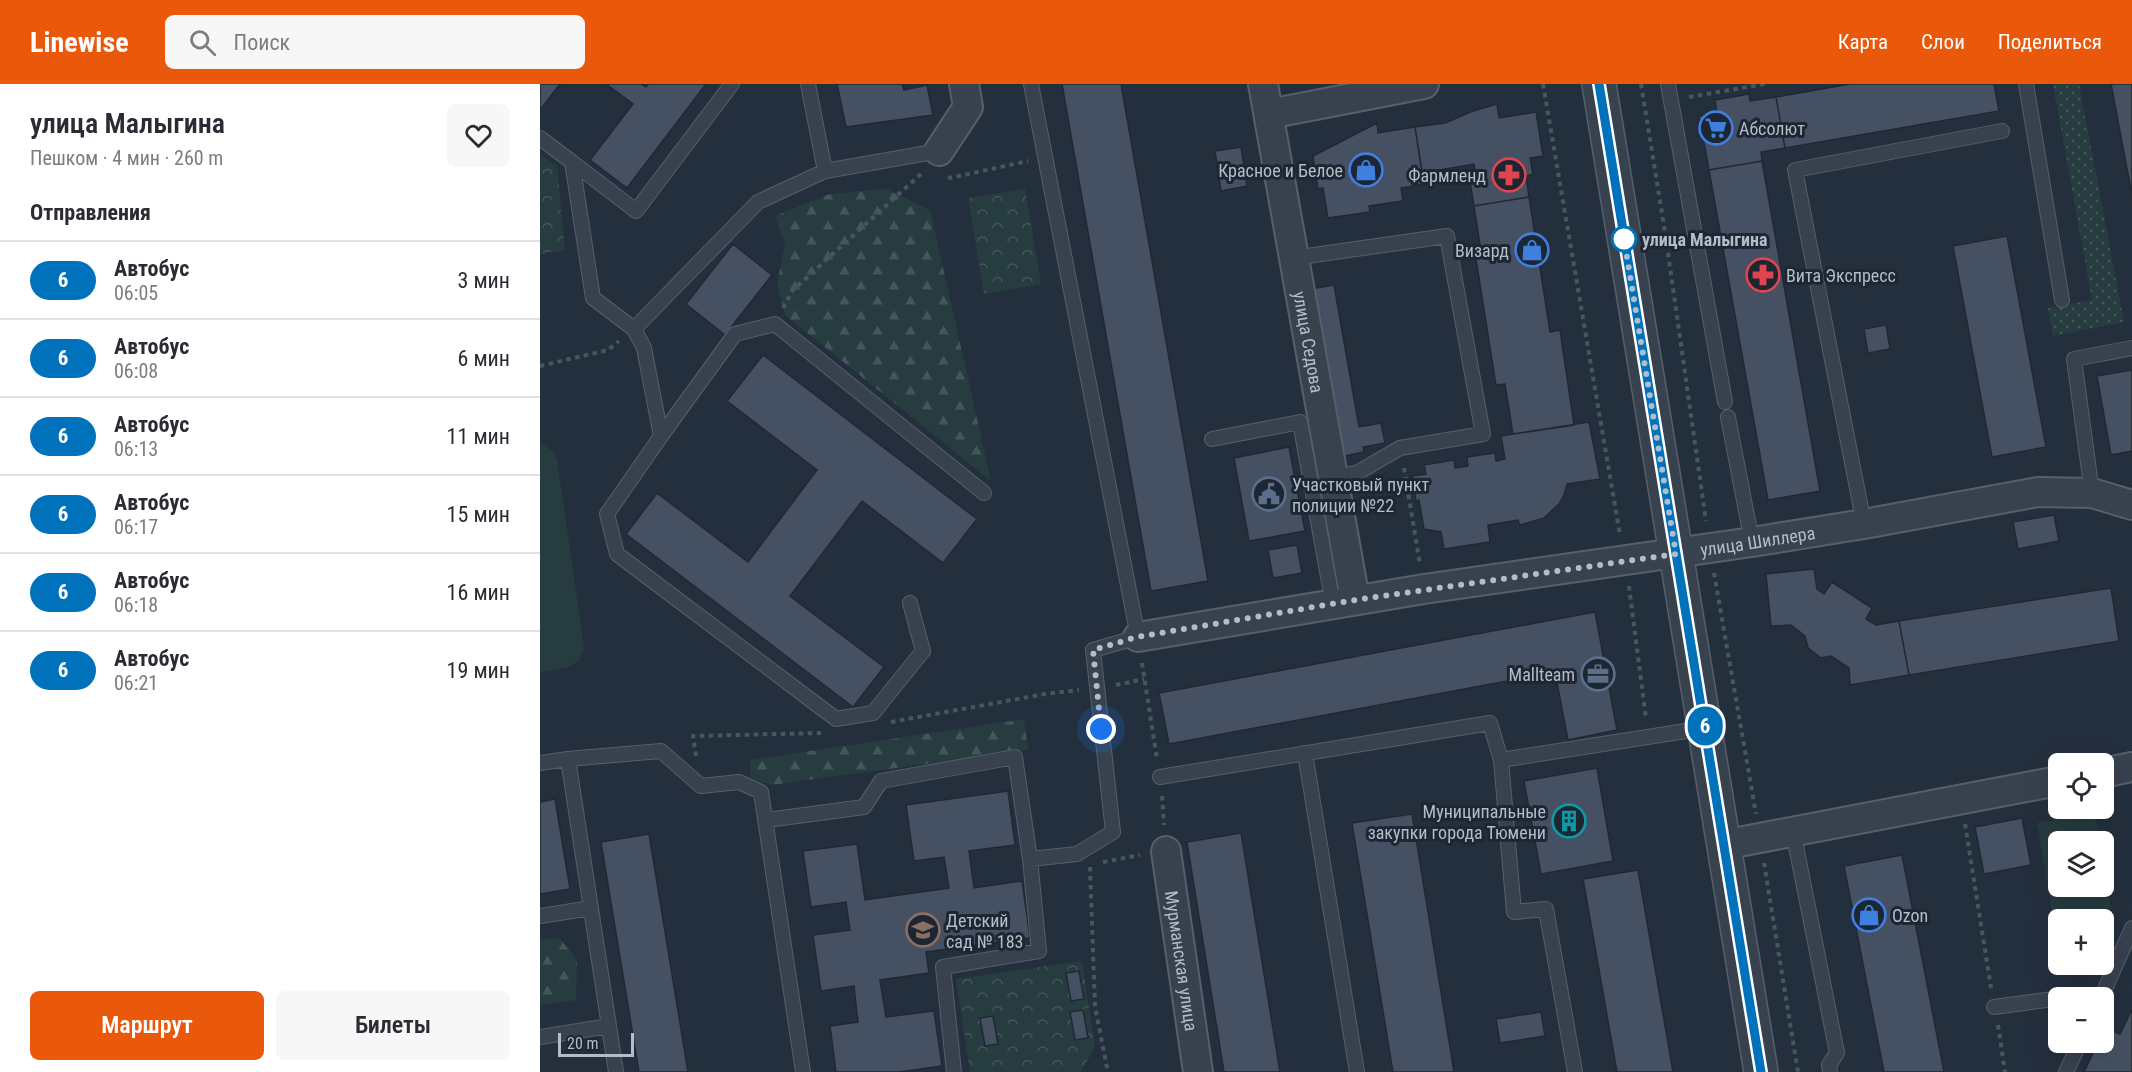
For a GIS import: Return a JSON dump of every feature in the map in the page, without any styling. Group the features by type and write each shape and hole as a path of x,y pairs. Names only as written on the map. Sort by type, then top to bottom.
{"street":[{"path":"939,151 968,107 964,84"},
{"name":"улица Седова","path":"1263,84 1333,477 1344,602"},
{"path":"1269,114 1424,84"},
{"path":"1599,84 1761,1072"},
{"name":"улица Шиллера","path":"1137,637 1424,589 1710,549 2038,492 2092,493 2132,505"},
{"path":"2114,770 2132,767"},
{"path":"1723,845 2048,783"},
{"name":"Мурманская улица","path":"1166,851 1198,1072"}],"lane":[{"path":"540,138 636,211 732,84"},
{"path":"808,84 825,171"},
{"path":"1030,859 1077,854 1113,832 1093,650 1137,637 1031,84"},
{"path":"1668,84 1725,402"},
{"path":"2026,84 2062,300"},
{"path":"1864,524 1795,171 2002,131"},
{"path":"634,329 758,202 825,171 939,151"},
{"path":"572,162 593,298 634,329 644,348 661,436"},
{"path":"1293,258 1448,236 1483,434 1400,448 1357,473 1333,477"},
{"path":"910,603 922,651 873,713 836,718 617,554 607,514 735,334 775,324 984,493"},
{"path":"2092,493 2074,359 2132,348"},
{"path":"1728,417 1752,542"},
{"path":"1212,439 1300,423 1344,602"},
{"path":"1160,777 1490,723 1500,760 1514,912 1546,909 1575,1072"},
{"path":"1500,760 1705,728"},
{"path":"540,763 661,751 701,786 739,782 762,792 803,1072"},
{"path":"1305,753 1357,1072"},
{"path":"766,820 864,807 881,781 1015,757 1030,859 1039,951 943,967 954,1072"},
{"path":"568,759 616,1072"},
{"path":"1793,831 1837,1053 1829,1065 1830,1072"},
{"path":"540,916 591,908"},
{"path":"2106,987 2132,928"},
{"path":"1994,1007 2048,1000"},
{"path":"540,1037 609,1026"},
{"path":"2066,1072 2075,1053"}],"path":[{"path":"1543,84 1612,497 1626,561 1648,738"},
{"path":"1641,84 1665,232 1710,549 1757,820"},
{"path":"1671,100 1766,84"},
{"path":"939,151 950,178 1045,158"},
{"path":"775,324 792,291 917,180 939,151"},
{"path":"540,366 608,350 634,329"},
{"path":"1400,448 1424,589"},
{"path":"1101,862 1166,851 1160,777 1137,637"},
{"path":"886,723 1045,694 1097,688 1144,679"},
{"path":"693,736 830,733"},
{"path":"1964,820 2006,1072"},
{"path":"1764,861 1798,1072"},
{"path":"1090,864 1095,1007 1108,1072"}],"green space":[{"path":"2053,84 2079,84 2124,322 2053,336 2048,308 2092,300"},
{"path":"540,155 557,166 565,250 540,254"},
{"path":"886,189 930,210 991,481 785,315 777,283 785,244 775,216 830,194"},
{"path":"1025,189 1041,284 984,294 968,198"},
{"path":"540,443 553,451 557,460 584,648 579,661 566,668 540,672"},
{"path":"1024,719 1028,750 771,785 751,778 750,760"},
{"path":"2063,819 2096,819 2098,831 2048,831 2048,888 2037,823"},
{"path":"2050,897 2109,897 2111,909 2052,909"},
{"path":"559,938 577,959 576,1000 540,1005 540,940"},
{"path":"1082,961 1095,1048 1080,1072 970,1072 956,979"}],"building":[{"path":"540,84 560,84 540,110"},
{"path":"606,84 641,84 646,87 648,84 706,84 627,188 590,160 633,104"},
{"path":"837,84 902,84 904,90 927,85 933,115 846,127"},
{"path":"1062,84 1121,84 1208,581 1151,591"},
{"path":"1850,84 1994,84 1999,111 1785,148 1776,97"},
{"path":"2111,84 2132,84 2132,195"},
{"path":"1749,94 1750,101 1776,97 1785,148 1761,152 1762,161 1709,170 1699,116 1717,113 1715,100"},
{"path":"1497,104 1499,118 1536,112 1543,156 1530,158 1533,174 1526,176 1529,197 1474,206 1470,182 1476,181 1474,164 1422,173 1415,127 1445,123"},
{"path":"1377,123 1378,133 1415,127 1424,184 1401,188 1403,201 1369,206 1370,212 1328,218 1323,188 1318,189 1313,156"},
{"path":"1241,147 1247,186 1221,191 1215,151"},
{"path":"1762,161 1820,491 1768,500 1709,170"},
{"path":"1529,197 1550,332 1560,330 1574,425 1513,434 1505,384 1496,385 1476,259 1482,258 1474,206"},
{"path":"2007,236 2046,447 1992,457 1953,246"},
{"path":"733,244 772,275 725,335 686,304"},
{"path":"1334,285 1359,427 1381,423 1385,443 1363,447 1364,452 1340,457 1310,289"},
{"path":"1886,325 1890,349 1868,353 1864,329"},
{"path":"763,355 977,519 943,563 862,501 790,596 884,667 853,707 626,534 657,493 748,562 817,470 727,401"},
{"path":"2132,370 2132,451 2111,455 2097,376"},
{"path":"1589,422 1600,479 1567,484 1559,504 1544,518 1520,525 1518,520 1488,525 1490,542 1444,549 1441,532 1424,529 1412,476 1426,474 1424,465 1454,460 1455,468 1468,466 1467,457 1495,453 1496,461 1505,459 1501,436"},
{"name":"Участковый пункт полиции №22","path":"1289,447 1305,531 1249,541 1234,458"},
{"path":"2054,515 2059,541 2018,549 2013,522"},
{"path":"1297,545 1302,573 1273,578 1268,550"},
{"path":"1814,569 1817,589 1824,594 1832,582 1872,608 1866,619 1876,625 1899,621 1909,675 1850,685 1849,668 1831,656 1821,658 1808,648 1805,636 1791,625 1771,626 1766,574"},
{"path":"2111,588 2119,641 1909,675 1899,621"},
{"path":"1595,612 1617,730 1568,740 1555,672 1169,744 1159,693"},
{"name":"Муниципальные закупки города Тюмени","path":"1597,768 1613,861 1541,874 1524,781"},
{"path":"1008,791 1015,845 969,851 974,888 1022,881 1030,938 926,952 929,973 880,980 886,1017 934,1011 942,1066 899,1072 836,1072 830,1026 858,1022 854,986 821,991 813,935 850,930 846,902 811,907 803,851 857,844 865,900 949,888 944,857 914,861 906,805"},
{"path":"555,799 570,889 540,894 540,802"},
{"path":"1412,814 1454,1072 1393,1072 1352,823"},
{"path":"2022,818 2031,865 1984,874 1975,827"},
{"path":"1241,833 1280,1072 1224,1072 1187,842"},
{"path":"649,834 688,1072 639,1072 601,842"},
{"path":"1902,855 1944,1072 1884,1072 1844,866"},
{"path":"1638,870 1673,1072 1617,1072 1583,879"},
{"path":"1079,971 1084,999 1071,1001 1066,973"},
{"path":"2132,1009 2132,1072 2084,1072 2093,1053 2114,1053 2114,1031 2120,1034"},
{"path":"1083,1010 1088,1038 1075,1040 1070,1012"},
{"path":"1541,1012 1545,1036 1500,1043 1496,1019"},
{"path":"993,1016 998,1044 985,1046 980,1018"}],"bus line":[{"name":"6","path":"1599,84 1761,1072"}],"place":[{"name":"Абсолют","path":"1716,128"},
{"name":"Красное и Белое","path":"1366,170"},
{"name":"Фармленд","path":"1509,175"},
{"name":"улица Малыгина","path":"1624,239"},
{"name":"Визард","path":"1532,250"},
{"name":"Вита Экспресс","path":"1763,275"},
{"name":"Участковый пункт полиции №22","path":"1269,494"},
{"name":"Mallteam","path":"1598,674"},
{"name":"Муниципальные закупки города Тюмени","path":"1569,821"},
{"name":"Ozon","path":"1869,915"},
{"name":"Детский сад № 183","path":"923,930"}],"route":[{"path":"1101,729 1093,650 1137,637 1355,600 1676,554 1624,239"}]}
